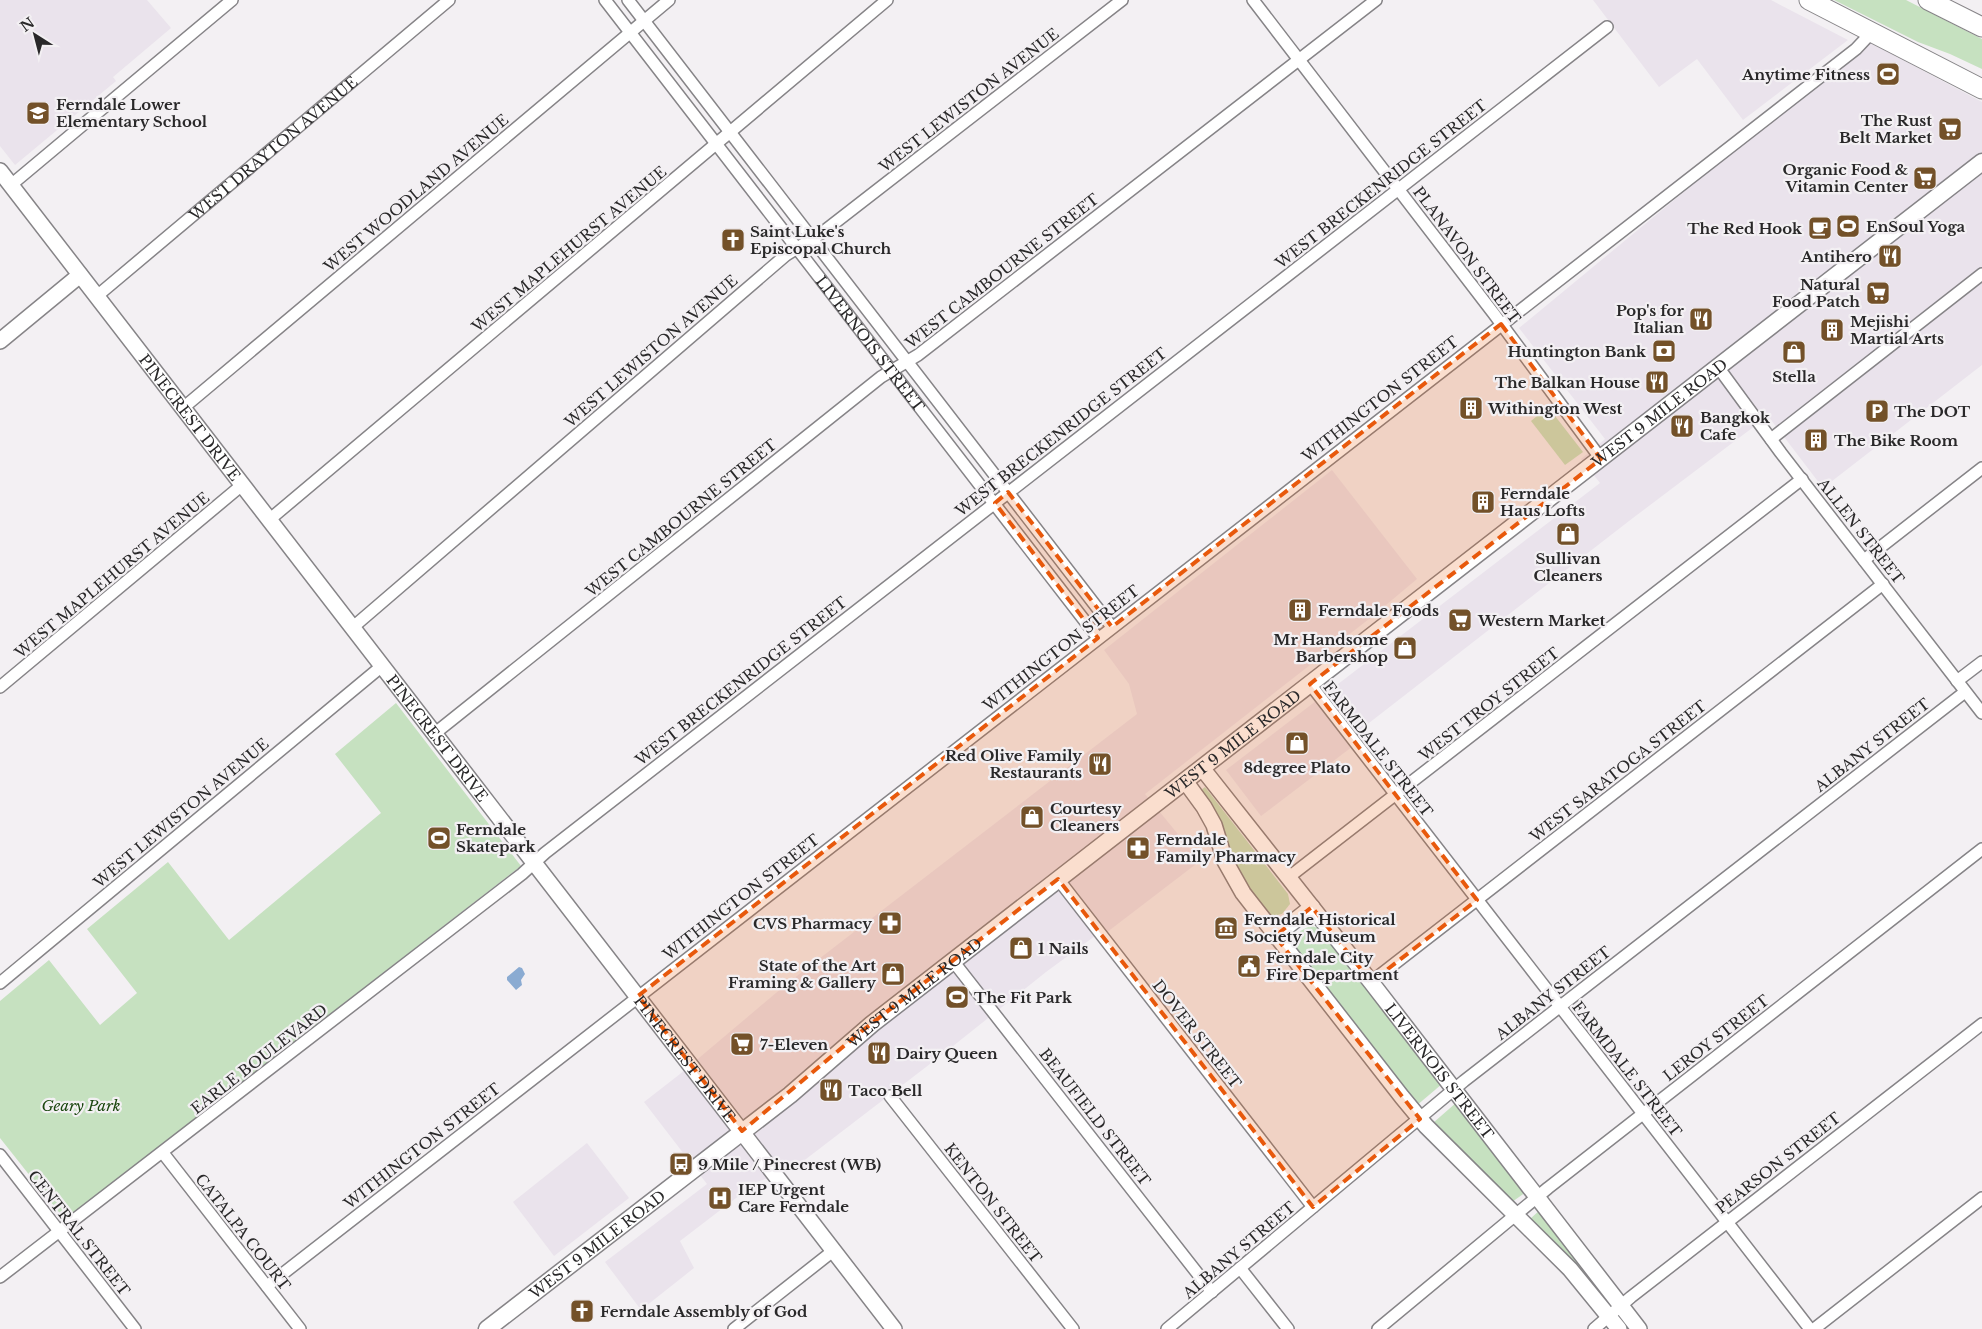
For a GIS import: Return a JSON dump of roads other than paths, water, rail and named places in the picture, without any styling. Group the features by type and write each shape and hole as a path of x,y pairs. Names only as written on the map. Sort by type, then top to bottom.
{"main road":[{"path":"1809,0 1982,89"},
{"path":"1935,2 1982,27"},
{"name":"WEST 9 MILE ROAD","path":"487,1329 803,1084 859,1034 1982,162"}],"street":[{"path":"11,185 232,0"},
{"name":"WEST DRAYTON AVENUE","path":"97,296 449,0"},
{"name":"LIVERNOIS STREET","path":"605,0 798,247 1098,638"},
{"name":"LIVERNOIS STREET","path":"628,0 1112,627"},
{"name":"WEST WOODLAND AVENUE","path":"183,408 669,0"},
{"name":"WEST MAPLEHURST AVENUE","path":"269,520 887,0"},
{"name":"WEST LEWISTON AVENUE","path":"352,628 786,254 813,238 1122,0"},
{"name":"PLANAVON STREET","path":"1253,0 1501,324 1601,459"},
{"name":"WEST CAMBOURNE STREET","path":"434,734 880,377 918,356 1376,0"},
{"name":"WEST BRECKENRIDGE STREET","path":"535,863 1008,492 1607,27"},
{"name":"WITHINGTON STREET","path":"267,1286 1856,49 1872,32"},
{"name":"PINECREST DRIVE","path":"0,170 894,1329"},
{"path":"1771,439 1982,274"},
{"path":"0,341 80,275"},
{"name":"ALLEN STREET","path":"1718,367 1771,439 1982,713"},
{"path":"1864,560 1982,468"},
{"name":"WEST TROY STREET","path":"1289,878 1802,479"},
{"name":"WEST MAPLEHURST AVENUE","path":"0,687 242,486"},
{"name":"WEST SARATOGA STREET","path":"1371,982 1883,584"},
{"path":"1957,681 1982,662"},
{"name":"WEST LEWISTON AVENUE","path":"0,983 382,666"},
{"name":"FARMDALE STREET","path":"1310,684 1810,1329"},
{"name":"ALBANY STREET","path":"1167,1329 1454,1089 1965,692"},
{"name":"LIVERNOIS STREET","path":"1202,768 1371,982 1639,1329"},
{"path":"1184,781 1214,825 1225,861 1232,876 1275,936 1420,1118 1570,1269 1618,1329"},
{"name":"LEROY STREET","path":"1378,1329 1537,1197 1982,850"},
{"name":"EARLE BOULEVARD","path":"0,1277 163,1153 535,863"},
{"name":"DOVER STREET","path":"1058,879 1313,1206"},
{"path":"1275,936 1312,907"},
{"name":"BEAUFIELD STREET","path":"953,961 1212,1292"},
{"name":"PEARSON STREET","path":"1594,1329 1727,1222 1982,1024"},
{"name":"KENTON STREET","path":"890,1096 1072,1329"},
{"name":"CATALPA COURT","path":"163,1153 300,1329"},
{"name":"CENTRAL STREET","path":"0,1155 135,1329"},
{"path":"1814,1329 1982,1198"},
{"path":"734,1329 833,1252"},
{"path":"1240,1268 1288,1329"}],"water":[{"path":"519,967 522,968 525,974 521,980 522,985 516,990 507,980 507,977"}],"place":[{"name":"Anytime Fitness","path":"1888,74"},
{"name":"Ferndale Lower Elementary School","path":"38,113"},
{"name":"The Rust Belt Market","path":"1950,129"},
{"name":"Organic Food & Vitamin Center","path":"1925,178"},
{"name":"EnSoul Yoga","path":"1848,226"},
{"name":"The Red Hook","path":"1820,228"},
{"name":"Saint Luke's Episcopal Church","path":"733,240"},
{"name":"Antihero","path":"1890,256"},
{"name":"Natural Food Patch","path":"1878,293"},
{"name":"Pop's for Italian","path":"1701,319"},
{"name":"Mejishi Martial Arts","path":"1832,330"},
{"name":"Huntington Bank","path":"1664,351"},
{"name":"Stella","path":"1794,352"},
{"name":"The Balkan House","path":"1657,382"},
{"name":"Withington West","path":"1471,408"},
{"name":"The DOT","path":"1877,411"},
{"name":"Bangkok Cafe","path":"1682,426"},
{"name":"The Bike Room","path":"1816,440"},
{"name":"Ferndale Haus Lofts","path":"1483,502"},
{"name":"Sullivan Cleaners","path":"1568,534"},
{"name":"Ferndale Foods","path":"1300,610"},
{"name":"Western Market","path":"1460,620"},
{"name":"Mr Handsome Barbershop","path":"1405,648"},
{"name":"8degree Plato","path":"1297,743"},
{"name":"Red Olive Family Restaurants","path":"1100,764"},
{"name":"Courtesy Cleaners","path":"1032,817"},
{"name":"Ferndale Skatepark","path":"439,838"},
{"name":"Ferndale Family Pharmacy","path":"1138,848"},
{"name":"CVS Pharmacy","path":"890,923"},
{"name":"Ferndale Historical Society Museum","path":"1226,928"},
{"name":"1 Nails","path":"1021,948"},
{"name":"Ferndale City Fire Department","path":"1249,966"},
{"name":"State of the Art Framing & Gallery","path":"893,974"},
{"name":"The Fit Park","path":"957,997"},
{"name":"7-Eleven","path":"742,1044"},
{"name":"Dairy Queen","path":"879,1053"},
{"name":"Taco Bell","path":"831,1090"},
{"name":"9 Mile / Pinecrest (WB)","path":"681,1164"},
{"name":"IEP Urgent Care Ferndale","path":"720,1198"},
{"name":"Ferndale Assembly of God","path":"582,1311"}],"park label":[{"name":"Geary Park","path":"81,1105"}]}
